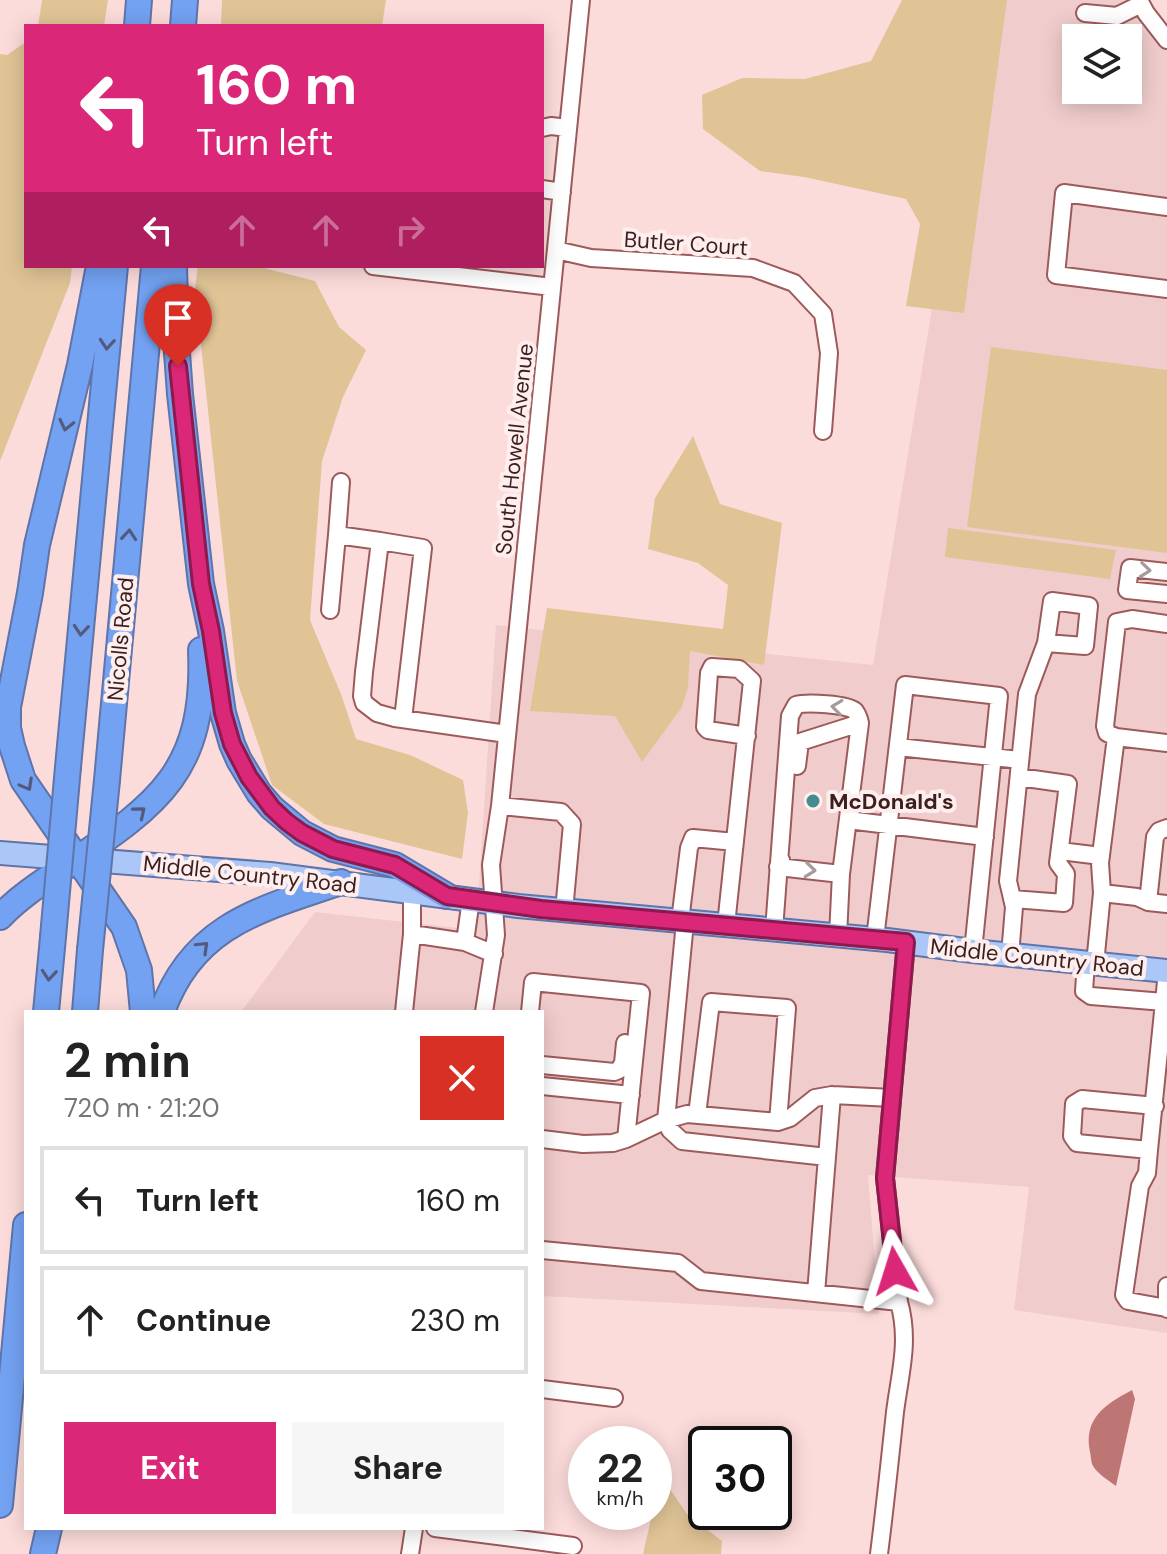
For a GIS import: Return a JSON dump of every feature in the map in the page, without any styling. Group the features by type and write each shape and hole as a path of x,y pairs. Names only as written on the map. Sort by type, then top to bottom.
{"highway":[{"path":"137,24 139,0"},
{"path":"183,24 185,0"},
{"path":"99,268 73,396 37,545 8,707 8,728 23,780 124,927 139,970 143,1010"},
{"name":"Nicolls Road","path":"46,1010 115,268"},
{"name":"Nicolls Road","path":"85,1010 154,268"},
{"path":"174,268 180,394 201,584 223,713 239,760 259,793 287,822 317,841 349,854 395,865 470,899"},
{"path":"0,662 18,592 37,545"},
{"path":"0,917 21,898 144,810 166,786 186,754 197,725 201,698 201,584"},
{"path":"163,1010 183,969 220,931 257,911 341,882"},
{"path":"0,1505 24,1247"},
{"path":"35,1554 38,1530"},
{"path":"43,1554 49,1530"}],"main road":[{"name":"Middle Country Road","path":"0,853 270,874 564,911 906,942 1167,971"}],"street":[{"name":"South Howell Avenue","path":"470,899 491,865 500,806 581,0"},
{"path":"1085,13 1117,16 1140,2 1167,40"},
{"path":"544,128 568,128"},
{"path":"544,189 562,192"},
{"path":"1167,207 1064,193 1056,275 1167,289"},
{"name":"Butler Court","path":"556,250 591,258 753,268 794,283 823,314 829,353 823,431"},
{"path":"390,268 552,287"},
{"path":"330,610 341,482"},
{"path":"337,535 423,548 403,719"},
{"path":"380,541 362,696 364,703 369,709 386,716 507,734"},
{"path":"1167,572 1130,568 1127,590 1167,594"},
{"path":"1167,624 1132,619 1117,622 1105,726 1107,733 1116,737 1167,743"},
{"path":"1010,955 1014,907 1008,881 1027,694 1046,643"},
{"path":"726,925 747,736 752,681 739,669 712,667 705,727 747,736"},
{"path":"875,939 905,685 999,696 973,951"},
{"path":"774,930 790,716 796,705 804,703 850,708 857,713 860,723 841,874 838,936"},
{"path":"778,867 787,841 800,742 860,723"},
{"path":"1116,737 1101,856 1102,893 1084,991 1091,996 1164,1002"},
{"path":"898,747 993,758 1068,784 1058,863 1066,874 1064,903 1012,899"},
{"path":"500,806 561,812 572,824 564,911"},
{"path":"848,820 985,837"},
{"path":"1148,902 1155,837 1167,828"},
{"path":"735,842 693,838 689,848 666,1120 670,1130 682,1141 827,1157"},
{"path":"1060,851 1101,856"},
{"path":"778,867 841,874"},
{"path":"404,1010 412,934 412,891"},
{"path":"1102,893 1167,904"},
{"path":"465,942 470,899"},
{"path":"470,899 496,935 484,1010"},
{"path":"412,934 465,942 494,954"},
{"path":"879,1554 905,1347 885,1178 906,942"},
{"path":"1167,971 1147,1173 1140,1186 1124,1295 1128,1301 1166,1308 1167,1286"},
{"path":"530,1010 533,982 641,993 626,1139"},
{"path":"544,1065 619,1070 623,1063 629,992"},
{"path":"697,1115 711,1002 787,1008 778,1122"},
{"path":"544,1086 631,1095"},
{"path":"544,1139 583,1144 613,1143 687,1114 778,1122 790,1118 815,1098 832,1095 892,1098"},
{"path":"816,1293 832,1095"},
{"path":"1149,1150 1077,1143 1072,1136 1074,1104 1082,1099 1155,1106"},
{"path":"544,1250 678,1263 701,1281 899,1302"},
{"path":"544,1389 614,1398"},
{"path":"410,1554 414,1530"},
{"path":"450,1530 573,1546"}],"shaded area":[{"path":"42,0 108,0 104,24 38,24"},
{"path":"222,0 386,0 382,24 221,24"},
{"path":"902,0 1007,0 964,313 906,306 920,224 906,199 760,171 703,129 702,95 742,78 805,79 871,61"},
{"path":"983,0 1147,0 1167,35 1167,1333 1014,1310 1029,1187 868,1175 879,1314 544,1296 544,1010 242,1010 315,912 476,930 496,625 873,665"},
{"path":"24,43 24,268 72,268 70,283 0,461 0,54 7,55"},
{"path":"198,268 264,268 315,281 339,327 366,350 343,397 322,461 310,620 356,739 410,755 463,780 468,813 462,859 324,824 272,785 237,681 195,289"},
{"path":"991,347 1167,370 1167,553 967,527"},
{"path":"693,436 720,504 782,523 764,665 690,651 688,687 682,707 642,762 615,716 530,711 547,608 723,629 728,585 698,563 648,549 655,498"},
{"path":"948,528 1116,550 1110,579 945,557"},
{"path":"1132,1390 1135,1399 1116,1486 1092,1464 1090,1430 1093,1421 1105,1407"},
{"path":"672,1492 688,1515 688,1530 708,1530 722,1541 721,1554 643,1554 649,1530 672,1530"}],"place":[{"name":"McDonald's","path":"813,801"}],"route":[{"path":"178,366 201,584 223,713 239,760 259,793 287,822 333,849 395,865 447,896 541,909 906,942 885,1178 895,1271"}]}
